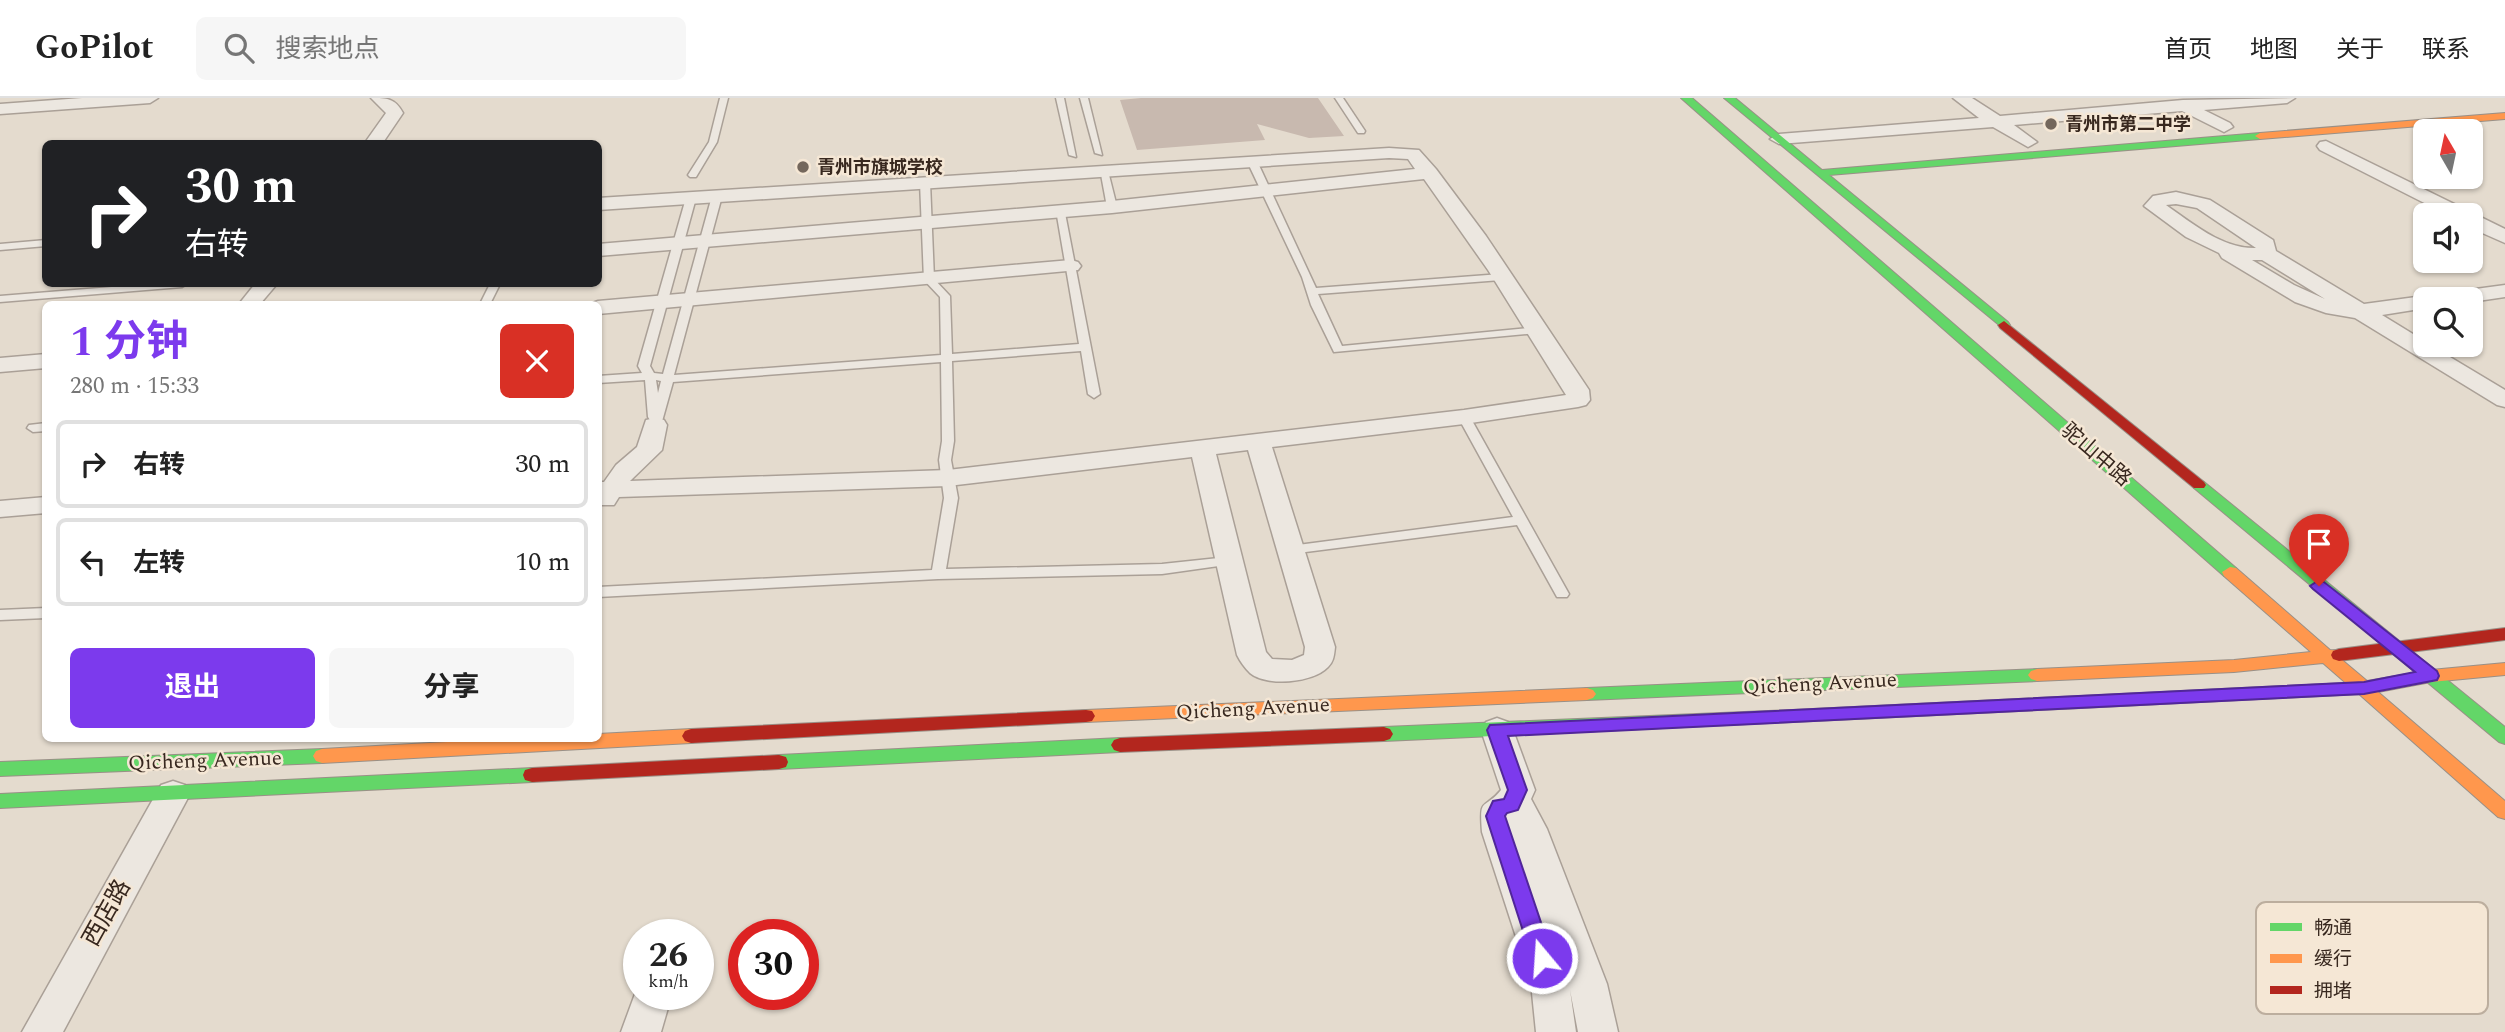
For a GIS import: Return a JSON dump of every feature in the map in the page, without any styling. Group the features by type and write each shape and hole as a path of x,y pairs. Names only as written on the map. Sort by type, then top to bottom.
{"main road":[{"name":"驼山中路","path":"1686,98 2505,812"},
{"name":"驼山中路","path":"1729,98 2505,737"},
{"path":"1820,173 2505,116"},
{"name":"Qicheng Avenue","path":"602,738 2234,666 2329,657 2392,646 2505,634"},
{"name":"Qicheng Avenue","path":"0,801 1107,745 1497,730 2364,688 2431,676 2505,669"},
{"name":"Qicheng Avenue","path":"0,769 505,742"}],"street":[{"path":"0,109 31,103 150,98"},
{"path":"376,140 395,113 391,105 379,98"},
{"path":"1961,98 2028,142"},
{"path":"1779,139 1997,121 2179,102 2287,98"},
{"path":"2179,102 2224,127"},
{"path":"0,127 31,103"},
{"path":"2326,146 2438,203"},
{"path":"602,204 925,182 1101,162 1252,161 1413,154 1538,330 1577,390 1578,400 1464,417 948,478 603,496"},
{"path":"602,250 1112,207 1429,173"},
{"path":"2266,254 2266,244 2203,204 2176,198 2155,203 2154,206 2277,286 2337,309 2353,312 2413,303"},
{"path":"2483,226 2505,237"},
{"path":"2224,250 2253,255 2266,254 2505,400"},
{"path":"602,309 1071,266"},
{"path":"252,301 263,287"},
{"path":"2483,294 2505,291"},
{"path":"0,365 42,361"},
{"path":"603,496 625,470 649,450 655,425"},
{"path":"1202,447 1252,655 1262,667 1293,672 1310,667 1319,659 1320,647 1258,442"},
{"path":"0,509 42,505"},
{"path":"1293,672 1301,708"},
{"path":"1497,730 1518,790 1511,805"},
{"name":"西店路","path":"42,1032 173,794"},
{"path":"1556,1032 1550,983 1496,816 1500,807 1511,805 1521,811 1530,829 1588,984 1598,1032"},
{"path":"641,1032 648,1010"}],"lane":[{"path":"693,175 713,142 724,98"},
{"path":"1060,98 1073,155"},
{"path":"1084,98 1112,207"},
{"path":"1339,98 1360,131"},
{"path":"1065,119 1089,118"},
{"path":"1252,161 1338,350 1538,330"},
{"path":"925,182 929,280 945,296 948,441 945,460 951,498 938,574"},
{"path":"655,425 717,196"},
{"path":"655,425 649,376 644,366 691,198"},
{"path":"1061,210 1094,394"},
{"path":"0,247 42,243"},
{"path":"1312,291 1501,276"},
{"path":"0,299 146,287"},
{"path":"602,380 1086,347"},
{"path":"1464,417 1562,594"},
{"path":"1290,550 1521,520"},
{"path":"602,592 938,574 1162,569 1228,561"},
{"path":"0,615 42,613"}],"building":[{"path":"1318,98 1344,136 1309,138 1257,124 1265,140 1137,150 1120,100"}],"traffic: fast":[{"path":"1686,98 2230,572"},
{"path":"1729,98 2004,325"},
{"path":"1820,173 2260,136"},
{"path":"2199,485 2505,737"},
{"path":"1587,694 2037,675"},
{"path":"1384,734 1792,716"},
{"path":"779,762 1120,745"},
{"path":"0,769 322,756"},
{"path":"0,801 532,775"}],"traffic: slow":[{"path":"2260,136 2505,116"},
{"path":"2230,572 2505,812"},
{"path":"2037,675 2234,666 2339,655"},
{"path":"2081,702 2364,688 2431,676 2505,669"},
{"path":"1086,716 1587,694"},
{"path":"602,741 691,736"},
{"path":"322,756 580,742"}],"traffic: jam":[{"path":"2004,325 2199,485"},
{"path":"2339,655 2505,634"},
{"path":"1792,716 2081,702"},
{"path":"691,736 1086,716"},
{"path":"1120,745 1384,734"},
{"path":"532,775 779,762"}],"place":[{"name":"青州市第二中学","path":"2051,124"},
{"name":"青州市旗城学校","path":"803,167"}],"route":[{"path":"1542,958 1499,832 1497,811 1500,807 1511,805 1518,790 1497,730 2364,688 2431,676 2319,586"}]}
